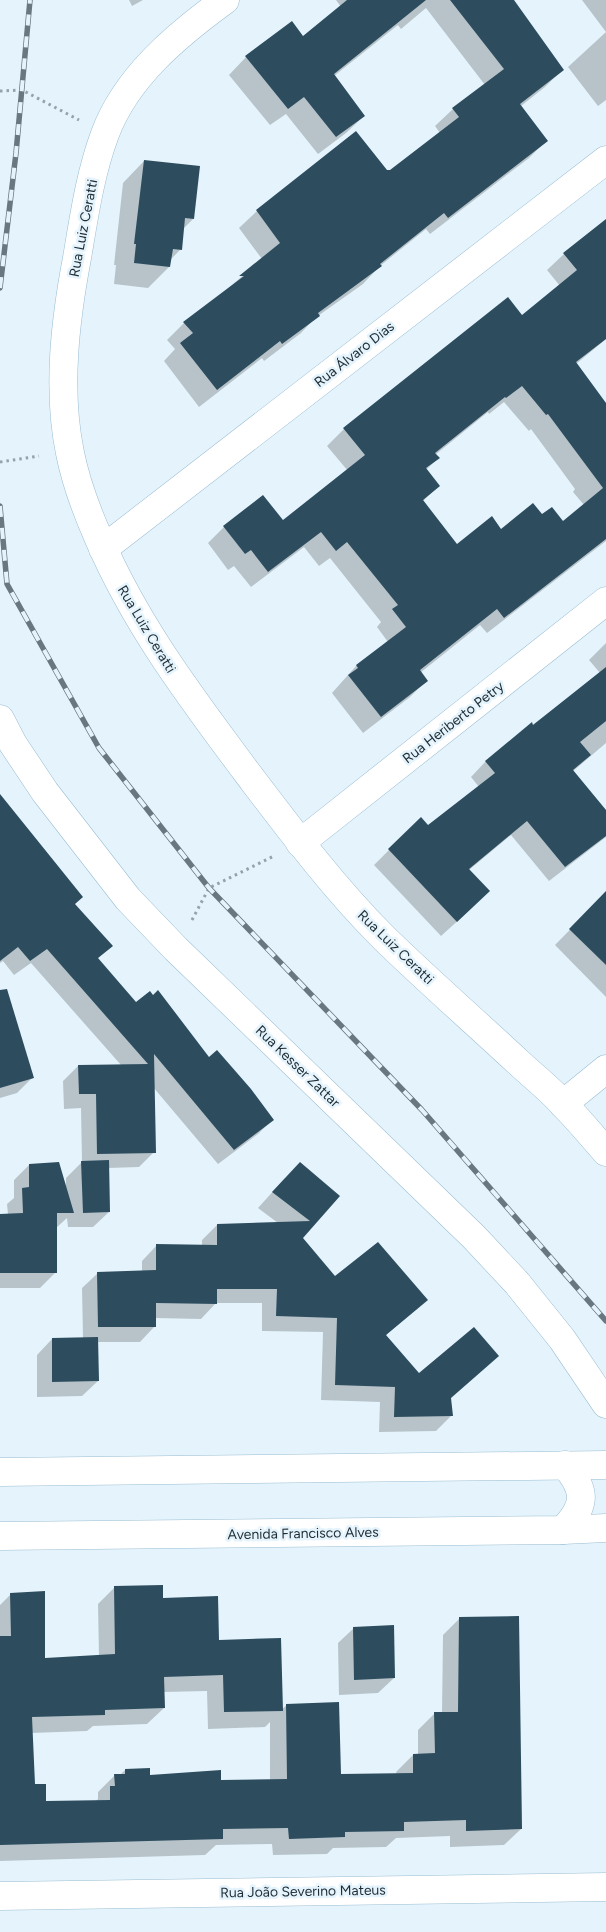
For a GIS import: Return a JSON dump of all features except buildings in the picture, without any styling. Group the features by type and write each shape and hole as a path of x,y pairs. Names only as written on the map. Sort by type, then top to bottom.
{"street":[{"name":"Rua Luiz Ceratti","path":"225,0 197,20 148,66 120,104 105,134 89,190 73,275 65,345 65,403 70,452 84,505 123,592 145,630 175,675 300,844 345,898 385,939 564,1104 606,1152"},
{"name":"Rua Álvaro Dias","path":"103,549 606,160"},
{"name":"Rua Heriberto Petry","path":"300,844 606,602"},
{"name":"Rua Kesser Zattar","path":"0,719 13,744 45,792 128,899 176,949 474,1237 517,1283 562,1339 606,1404"},
{"path":"564,1104 606,1069"},
{"path":"564,1530 576,1516 581,1498 577,1480 565,1465"},
{"path":"0,1472 606,1465"},
{"name":"Avenida Francisco Alves","path":"0,1536 606,1528"},
{"name":"Rua João Severino Mateus","path":"0,1896 606,1887"}],"path":[{"path":"0,91 22,90 105,134"},
{"path":"0,462 70,452"},
{"path":"176,949 209,888 300,844"}],"railway":[{"path":"0,288 16,153 30,0"},
{"path":"0,506 7,584 99,748 209,888 422,1110 606,1321"}]}
